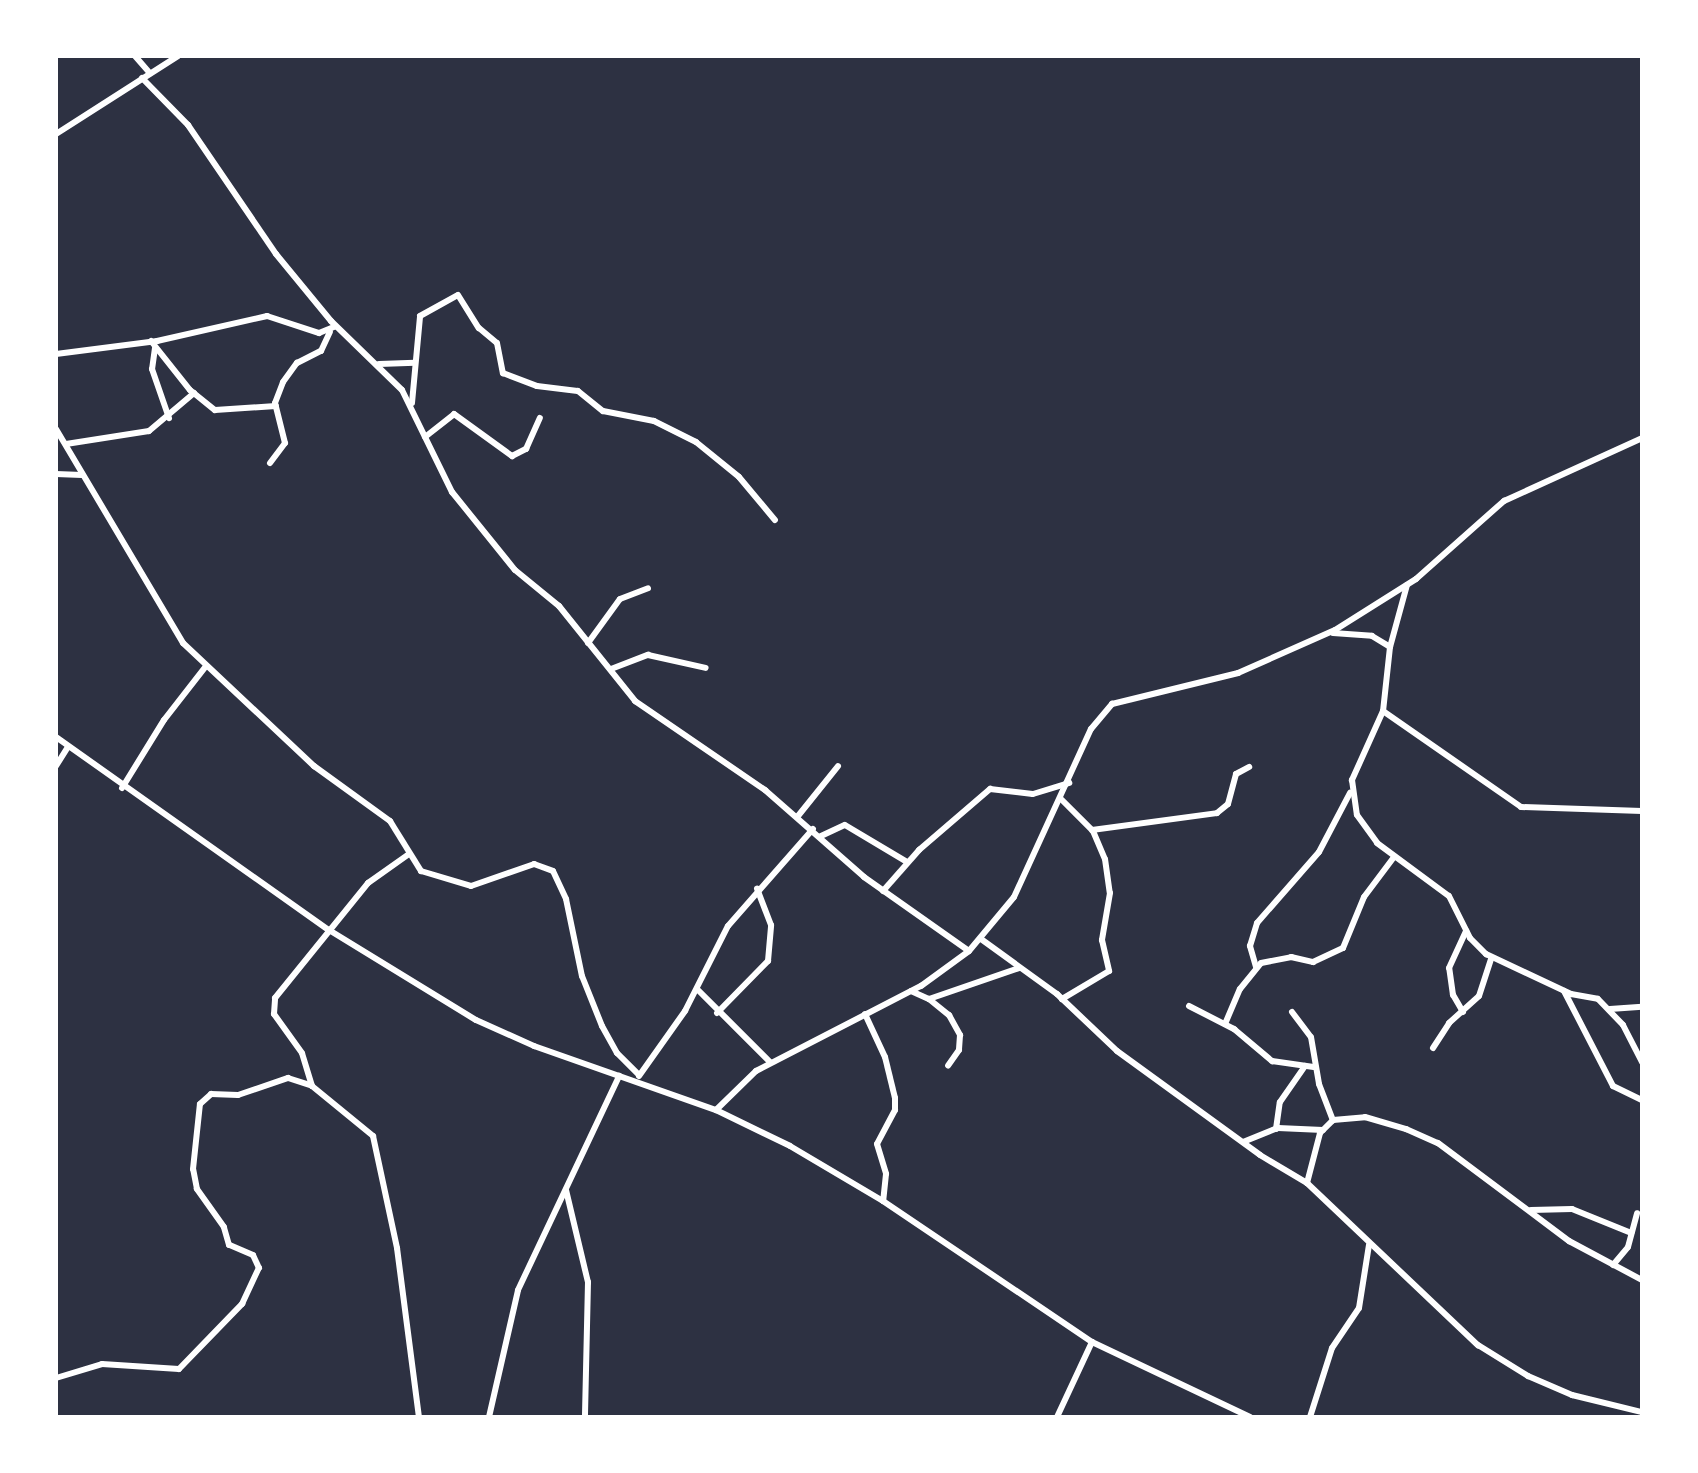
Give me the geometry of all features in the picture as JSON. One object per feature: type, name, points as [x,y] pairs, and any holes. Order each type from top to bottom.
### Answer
[{"type":"street","points":[[135,56],[150,73]]},
{"type":"street","points":[[56,134],[178,56]]},
{"type":"street","points":[[142,78],[188,125],[276,254],[333,329],[379,364],[412,407],[452,492],[515,570],[554,601],[635,701],[798,816],[883,891],[969,951]]},
{"type":"street","points":[[412,407],[422,312],[458,295],[479,328],[497,343],[503,373],[537,386],[578,391],[603,411],[654,421],[696,442],[739,477],[775,520]]},
{"type":"street","points":[[56,354],[153,344],[267,316],[297,329],[333,329]]},
{"type":"street","points":[[270,463],[285,443],[276,406],[287,373],[321,351],[333,329]]},
{"type":"street","points":[[153,344],[194,393],[215,410],[228,412],[276,406]]},
{"type":"street","points":[[153,344],[152,369],[169,418]]},
{"type":"street","points":[[379,364],[415,363]]},
{"type":"street","points":[[66,444],[135,436],[169,418],[194,393]]},
{"type":"street","points":[[425,437],[454,414],[476,427],[493,447],[512,456],[526,449],[540,418]]},
{"type":"street","points":[[56,429],[131,549],[155,603],[206,666],[314,766],[390,821],[421,871],[458,885],[489,883],[534,864],[553,871],[566,899],[579,966],[597,1016],[617,1053],[639,1075]]},
{"type":"street","points":[[716,1110],[742,1081],[770,1062],[911,991],[969,951],[981,939],[1014,897],[1062,800],[1091,729],[1112,704],[1238,673],[1330,632],[1407,585],[1504,501],[1642,438]]},
{"type":"street","points":[[56,474],[82,475]]},
{"type":"street","points":[[1256,967],[1250,946],[1257,923],[1319,852],[1350,792],[1354,770],[1383,711],[1390,647],[1407,585]]},
{"type":"street","points":[[588,643],[620,599],[648,588]]},
{"type":"street","points":[[1330,632],[1372,636],[1390,647]]},
{"type":"street","points":[[611,669],[638,655],[706,668]]},
{"type":"street","points":[[122,788],[164,720],[206,666]]},
{"type":"street","points":[[1383,711],[1521,807],[1642,811]]},
{"type":"street","points":[[56,737],[122,788],[329,930],[476,1020],[636,1083],[716,1110],[883,1201],[1092,1342],[1236,1414],[1250,1417]]},
{"type":"street","points":[[56,766],[68,747]]},
{"type":"street","points":[[798,816],[838,766]]},
{"type":"street","points":[[1092,830],[1217,813],[1228,804],[1236,774],[1249,767]]},
{"type":"street","points":[[883,891],[907,862],[990,789],[1033,794],[1069,783]]},
{"type":"street","points":[[1350,792],[1366,829],[1394,857],[1449,896],[1466,931],[1491,957],[1564,991],[1598,999],[1610,1009],[1642,1062]]},
{"type":"street","points":[[1062,800],[1092,830],[1110,876],[1102,940],[1110,969],[1100,981],[1062,999]]},
{"type":"street","points":[[821,836],[845,825],[907,862]]},
{"type":"street","points":[[636,1083],[697,989],[719,941],[757,889],[813,829]]},
{"type":"street","points":[[312,1086],[307,1069],[272,1007],[291,972],[368,883],[409,854]]},
{"type":"street","points":[[1225,1024],[1256,967],[1278,958],[1313,962],[1343,948],[1364,897],[1394,857]]},
{"type":"street","points":[[717,1013],[768,961],[771,925],[757,889]]},
{"type":"street","points":[[1463,1012],[1453,995],[1449,968],[1466,931]]},
{"type":"street","points":[[981,939],[1062,999],[1096,1035],[1243,1142],[1307,1183],[1448,1320],[1528,1376],[1600,1406],[1642,1412]]},
{"type":"street","points":[[1433,1048],[1485,986],[1491,957]]},
{"type":"street","points":[[929,999],[1019,968]]},
{"type":"street","points":[[697,989],[717,1013],[770,1062]]},
{"type":"street","points":[[911,991],[929,999],[949,1015],[960,1035],[959,1050],[948,1066]]},
{"type":"street","points":[[1564,991],[1613,1086],[1642,1100]]},
{"type":"street","points":[[1189,1006],[1225,1024],[1272,1061],[1314,1067]]},
{"type":"street","points":[[1610,1009],[1642,1007]]},
{"type":"street","points":[[1292,1012],[1311,1037],[1314,1067],[1333,1120]]},
{"type":"street","points":[[865,1014],[885,1057],[895,1098],[895,1110],[877,1144],[886,1168],[883,1201]]},
{"type":"street","points":[[1276,1129],[1280,1102],[1305,1066]]},
{"type":"street","points":[[299,1080],[307,1069]]},
{"type":"street","points":[[489,1417],[518,1290],[619,1076]]},
{"type":"street","points":[[56,1378],[102,1364],[179,1369],[242,1304],[259,1268],[253,1255],[229,1245],[224,1227],[197,1189],[193,1169],[200,1104],[216,1093],[238,1095],[279,1079],[299,1080],[361,1122],[377,1149],[413,1348],[419,1417]]},
{"type":"street","points":[[1307,1183],[1323,1130],[1333,1120],[1365,1117],[1426,1136],[1531,1210],[1569,1241],[1642,1280]]},
{"type":"street","points":[[1243,1142],[1276,1129],[1323,1130]]},
{"type":"street","points":[[566,1190],[588,1282],[585,1417]]},
{"type":"street","points":[[1531,1210],[1562,1206],[1631,1233]]},
{"type":"street","points":[[1613,1265],[1631,1233],[1637,1213]]},
{"type":"street","points":[[1310,1417],[1332,1348],[1359,1308],[1369,1245]]},
{"type":"street","points":[[1057,1417],[1092,1342]]}]
